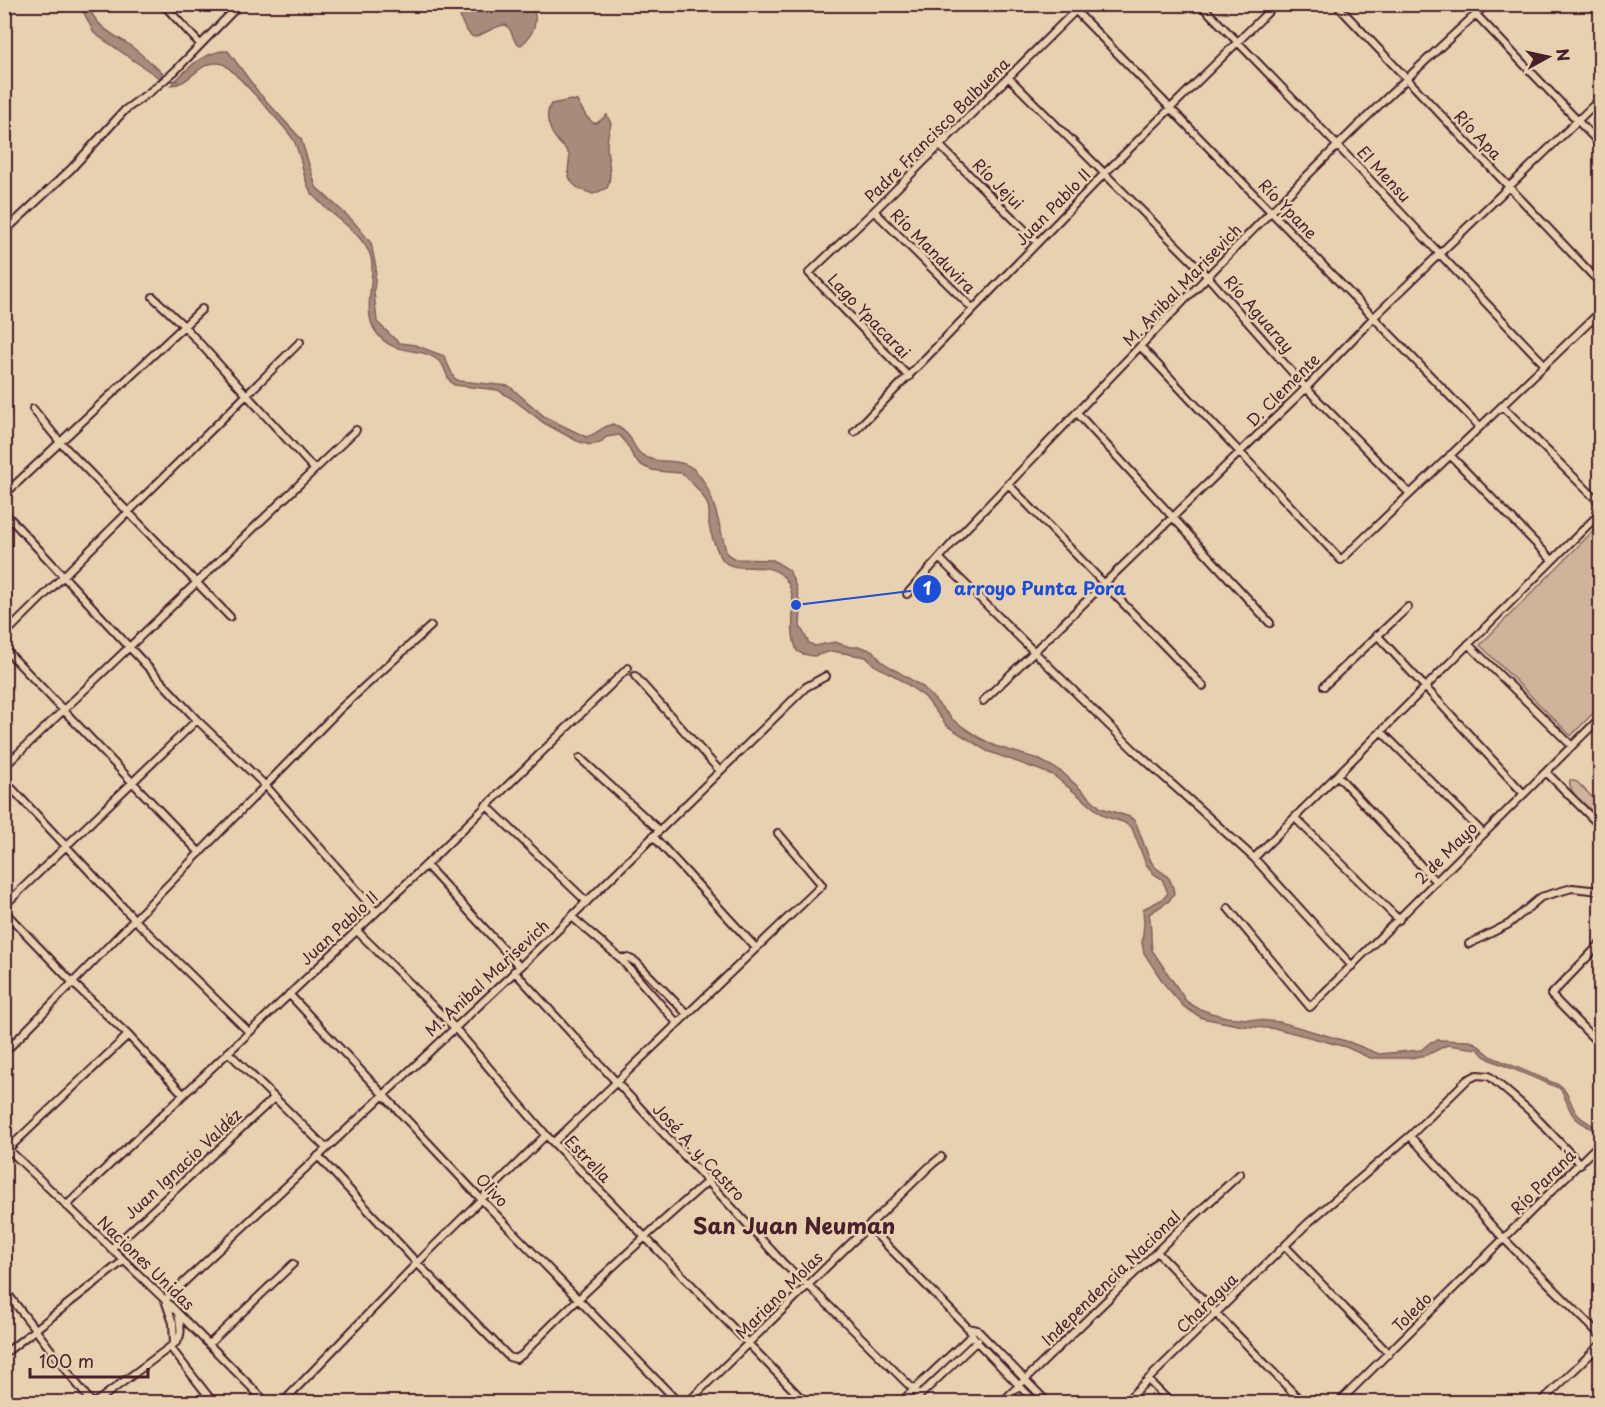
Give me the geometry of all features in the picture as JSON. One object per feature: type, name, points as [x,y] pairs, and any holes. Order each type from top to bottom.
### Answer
[{"type":"street","points":[[163,4],[200,44]]},
{"type":"street","points":[[4,232],[71,169],[125,110],[175,71],[240,4]]},
{"type":"street","name":"Padre Francisco Balbuena","points":[[809,273],[1082,4]]},
{"type":"street","name":"El Mensu","points":[[1200,4],[1338,144],[1545,365]]},
{"type":"street","name":"Juan Pablo II","points":[[854,432],[1105,173],[1276,4]]},
{"type":"street","name":"Río Apa","points":[[1336,4],[1600,283]]},
{"type":"street","points":[[1466,4],[1600,144]]},
{"type":"street","name":"M. Anibal Marisevich","points":[[907,594],[1008,484],[1271,212],[1338,144],[1487,4]]},
{"type":"street","name":"Río Ypane","points":[[1076,11],[1480,427]]},
{"type":"street","name":"Río Aguaray","points":[[1009,78],[1208,277],[1306,388],[1410,494]]},
{"type":"street","name":"D. Clemente","points":[[983,701],[1600,99]]},
{"type":"street","name":"Río Jejui","points":[[940,146],[1037,242]]},
{"type":"street","name":"Río Manduvira","points":[[874,211],[973,309]]},
{"type":"street","name":"Lago Ypacarai","points":[[809,273],[909,377]]},
{"type":"street","points":[[153,297],[184,326],[315,468]]},
{"type":"street","points":[[4,495],[202,309]]},
{"type":"street","points":[[1141,346],[1341,560],[1600,312]]},
{"type":"street","points":[[4,635],[300,342]]},
{"type":"street","points":[[1502,406],[1600,503]]},
{"type":"street","points":[[33,409],[60,442],[230,617]]},
{"type":"street","points":[[1077,413],[1270,623]]},
{"type":"street","points":[[4,767],[356,429]]},
{"type":"street","points":[[1450,455],[1552,560]]},
{"type":"street","points":[[1008,484],[1203,686]]},
{"type":"street","points":[[4,512],[197,720],[266,786],[375,912]]},
{"type":"street","points":[[1254,858],[1600,513]]},
{"type":"street","points":[[939,558],[1134,750],[1254,858],[1352,966]]},
{"type":"street","points":[[1324,686],[1408,607]]},
{"type":"street","points":[[4,1053],[341,708],[431,626]]},
{"type":"street","points":[[1377,635],[1524,794]]},
{"type":"street","points":[[1468,644],[1572,746]]},
{"type":"street","points":[[4,648],[200,853]]},
{"type":"street","name":"Juan Pablo II","points":[[66,1206],[426,865],[628,668]]},
{"type":"street","points":[[635,676],[719,770]]},
{"type":"street","name":"M. Anibal Marisevich","points":[[165,1299],[572,917],[806,687],[826,676]]},
{"type":"street","name":"2 de Mayo","points":[[1228,908],[1310,1007],[1600,718]]},
{"type":"street","points":[[4,906],[197,720]]},
{"type":"street","points":[[1381,731],[1484,834]]},
{"type":"street","points":[[580,758],[659,830]]},
{"type":"street","points":[[1546,772],[1600,826]]},
{"type":"street","points":[[1338,776],[1436,882]]},
{"type":"street","points":[[4,780],[135,920],[249,1032]]},
{"type":"street","points":[[486,805],[587,902]]},
{"type":"street","points":[[1295,818],[1399,920]]},
{"type":"street","points":[[554,1142],[822,885],[778,833]]},
{"type":"street","points":[[653,836],[756,948]]},
{"type":"street","name":"José A. y Castro","points":[[426,865],[616,1083],[784,1264],[920,1396]]},
{"type":"street","points":[[1470,944],[1509,924],[1541,897],[1572,888],[1600,891]]},
{"type":"street","points":[[4,912],[73,983],[128,1035],[183,1094]]},
{"type":"street","points":[[572,917],[620,958],[677,1023]]},
{"type":"street","name":"Estrella","points":[[356,930],[454,1027],[546,1135],[805,1402]]},
{"type":"street","points":[[1600,944],[1551,995],[1600,1045]]},
{"type":"street","points":[[620,958],[628,958],[636,962],[687,1014]]},
{"type":"street","name":"Olivo","points":[[289,994],[678,1402]]},
{"type":"street","points":[[6,1147],[128,1035]]},
{"type":"street","points":[[228,1052],[326,1148]]},
{"type":"street","name":"Charagua","points":[[1125,1402],[1308,1223],[1412,1134],[1467,1080],[1477,1075],[1489,1076],[1530,1111],[1580,1164]]},
{"type":"street","name":"Juan Ignacio Valdéz","points":[[111,1249],[274,1098]]},
{"type":"street","points":[[1412,1134],[1410,1136],[1504,1239],[1600,1335]]},
{"type":"street","points":[[286,1402],[286,1399],[417,1263],[546,1135]]},
{"type":"street","name":"Río Paraná","points":[[1504,1239],[1600,1143]]},
{"type":"street","name":"Naciones Unidas","points":[[6,1147],[165,1299],[266,1402]]},
{"type":"street","points":[[318,1156],[417,1263],[509,1357],[516,1359],[644,1236],[708,1181]]},
{"type":"street","name":"Mariano Molas","points":[[688,1402],[941,1157]]},
{"type":"street","name":"Independencia Nacional","points":[[1002,1402],[1240,1174]]},
{"type":"street","points":[[868,1226],[968,1328],[977,1342],[1035,1402]]},
{"type":"street","name":"Toledo","points":[[1339,1402],[1504,1239]]},
{"type":"street","points":[[1285,1246],[1389,1354]]},
{"type":"street","points":[[1157,1252],[1302,1402]]},
{"type":"street","points":[[4,1354],[123,1261]]},
{"type":"street","points":[[209,1344],[293,1264]]},
{"type":"street","points":[[4,1289],[92,1402]]},
{"type":"street","points":[[165,1299],[173,1323],[172,1346],[213,1402]]},
{"type":"street","points":[[96,1402],[179,1341],[178,1312]]},
{"type":"street","points":[[968,1328],[977,1330],[1047,1402]]},
{"type":"street","points":[[901,1402],[977,1330]]},
{"type":"street","points":[[913,1402],[983,1336]]},
{"type":"street","points":[[1541,1402],[1600,1345]]},
{"type":"street","points":[[1148,1380],[1170,1402]]},
{"type":"shaded area","points":[[80,5],[88,5],[101,25],[136,50],[165,75],[161,79],[94,33]]},
{"type":"shaded area","points":[[462,5],[532,5],[535,16],[534,27],[529,37],[521,45],[506,25],[473,37],[462,22],[460,9]]},
{"type":"shaded area","points":[[221,51],[228,51],[259,93],[301,139],[316,187],[353,221],[371,243],[376,268],[374,292],[377,322],[399,343],[415,345],[444,356],[454,378],[459,381],[509,386],[545,417],[586,437],[613,424],[627,434],[638,451],[646,457],[681,463],[692,468],[700,476],[713,501],[727,554],[735,559],[773,560],[789,570],[801,608],[800,626],[809,643],[815,646],[835,642],[873,651],[882,662],[923,687],[953,720],[978,737],[995,746],[1038,759],[1062,772],[1101,808],[1130,817],[1135,821],[1151,861],[1169,879],[1174,893],[1169,901],[1149,914],[1152,950],[1186,1001],[1211,1013],[1226,1017],[1280,1022],[1349,1042],[1379,1054],[1421,1050],[1431,1042],[1438,1040],[1470,1041],[1492,1057],[1561,1086],[1578,1115],[1599,1133],[1599,1140],[1591,1128],[1573,1115],[1559,1088],[1491,1060],[1478,1049],[1447,1045],[1427,1055],[1410,1058],[1370,1058],[1346,1047],[1278,1029],[1243,1026],[1202,1018],[1184,1007],[1165,985],[1144,953],[1143,909],[1163,899],[1168,893],[1162,879],[1154,874],[1146,864],[1132,828],[1123,822],[1104,816],[1053,775],[987,751],[947,726],[925,697],[895,676],[874,665],[866,657],[832,651],[814,656],[797,651],[793,634],[793,600],[788,583],[774,570],[731,566],[722,559],[711,533],[706,502],[697,488],[682,473],[649,469],[643,466],[619,435],[606,437],[600,443],[590,445],[577,441],[544,423],[498,390],[454,385],[449,380],[442,364],[433,357],[391,346],[383,340],[376,332],[370,313],[372,260],[369,252],[358,236],[314,196],[305,177],[294,141],[282,126],[248,87],[223,64],[208,64],[184,81],[171,85],[199,60]]},
{"type":"shaded area","points":[[577,101],[593,123],[597,123],[607,115],[611,124],[607,145],[609,183],[607,188],[593,194],[580,189],[572,182],[568,173],[567,150],[558,142],[548,122],[551,104]]},
{"type":"shaded area","points":[[1600,524],[1600,706],[1571,736],[1480,645]]},
{"type":"shaded area","points":[[1570,780],[1577,782],[1599,804],[1600,819],[1572,791]]},
{"type":"waterway","points":[[161,75],[173,81],[178,80]]},
{"type":"place","name":"arroyo Punta Pora","points":[[796,605]]},
{"type":"district","name":"San Juan Neuman","points":[[794,1226]]}]
